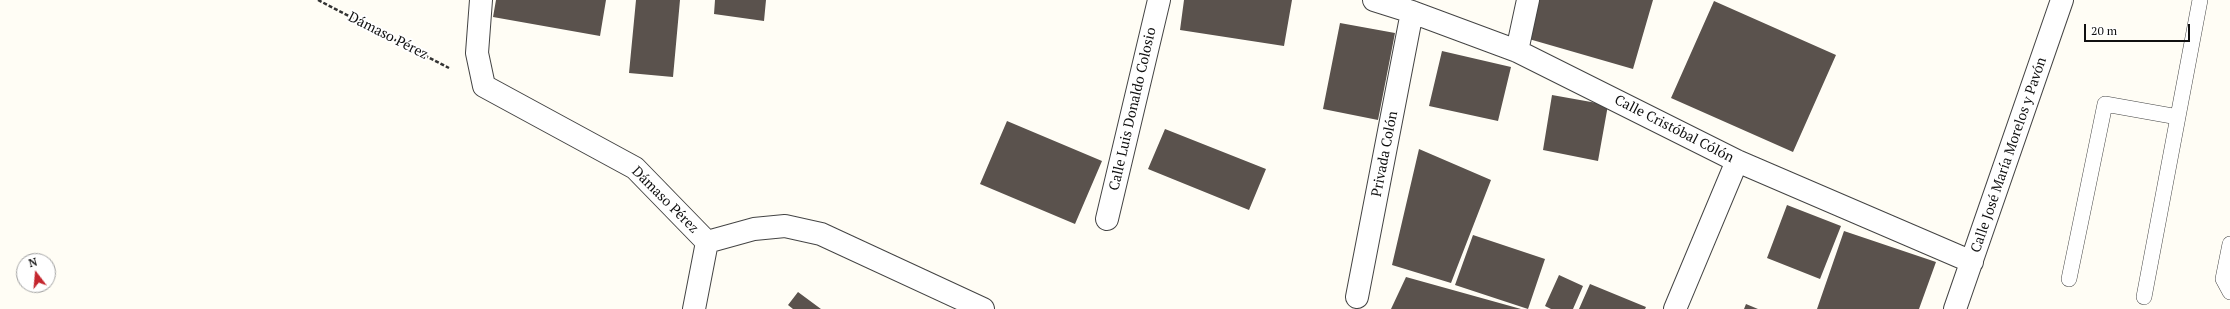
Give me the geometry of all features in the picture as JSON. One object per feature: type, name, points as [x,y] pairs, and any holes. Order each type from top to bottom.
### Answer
[{"type":"street","points":[[481,0],[477,53],[484,86]]},
{"type":"street","name":"Calle Luis Donaldo Colosio","points":[[1107,219],[1159,0]]},
{"type":"street","name":"Calle Cristóbal Cólón","points":[[1374,0],[1412,12],[1517,51],[1737,161],[1972,262]]},
{"type":"street","points":[[1517,51],[1528,0]]},
{"type":"street","name":"Calle José María Morelos y Pavón","points":[[1955,309],[2062,0]]},
{"type":"street","name":"Privada Colón","points":[[1357,297],[1412,12]]},
{"type":"street","name":"Dámaso Pérez","points":[[484,86],[635,168],[707,242],[754,229],[785,226],[821,234],[983,309]]},
{"type":"street","points":[[1674,309],[1737,161]]},
{"type":"street","points":[[694,309],[707,242]]},
{"type":"lane","points":[[2144,297],[2200,0]]},
{"type":"lane","points":[[2069,279],[2105,104],[2178,117]]},
{"type":"lane","points":[[2230,244],[2222,279],[2230,292]]},
{"type":"path","name":"Dámaso Pérez","points":[[318,0],[484,86]]},
{"type":"building","points":[[496,0],[606,0],[600,36],[493,17]]},
{"type":"building","points":[[636,0],[680,0],[673,77],[629,73]]},
{"type":"building","points":[[715,0],[766,0],[764,21],[714,14]]},
{"type":"building","points":[[1184,0],[1292,0],[1284,46],[1180,30]]},
{"type":"building","points":[[1533,0],[1653,0],[1633,69],[1522,37]]},
{"type":"building","points":[[1714,1],[1836,55],[1793,152],[1671,98]]},
{"type":"building","points":[[1340,23],[1395,33],[1378,120],[1323,109]]},
{"type":"building","points":[[1442,51],[1511,67],[1498,121],[1429,106]]},
{"type":"building","points":[[1552,95],[1608,105],[1598,161],[1543,150]]},
{"type":"building","points":[[1007,121],[1102,161],[1075,224],[980,184]]},
{"type":"building","points":[[1165,129],[1266,169],[1249,210],[1148,169]]},
{"type":"building","points":[[1419,149],[1491,180],[1451,283],[1392,265]]},
{"type":"building","points":[[1787,205],[1841,226],[1820,279],[1767,258]]},
{"type":"building","points":[[1844,231],[1936,262],[1919,309],[1817,309]]},
{"type":"building","points":[[1473,235],[1545,259],[1528,309],[1455,285]]},
{"type":"building","points":[[1559,275],[1583,286],[1573,309],[1551,309],[1545,306]]},
{"type":"building","points":[[1406,277],[1521,309],[1391,309]]},
{"type":"building","points":[[1590,284],[1646,307],[1645,309],[1579,309]]},
{"type":"building","points":[[798,292],[821,309],[793,309],[788,305]]},
{"type":"building","points":[[1746,304],[1758,309],[1744,309]]}]
